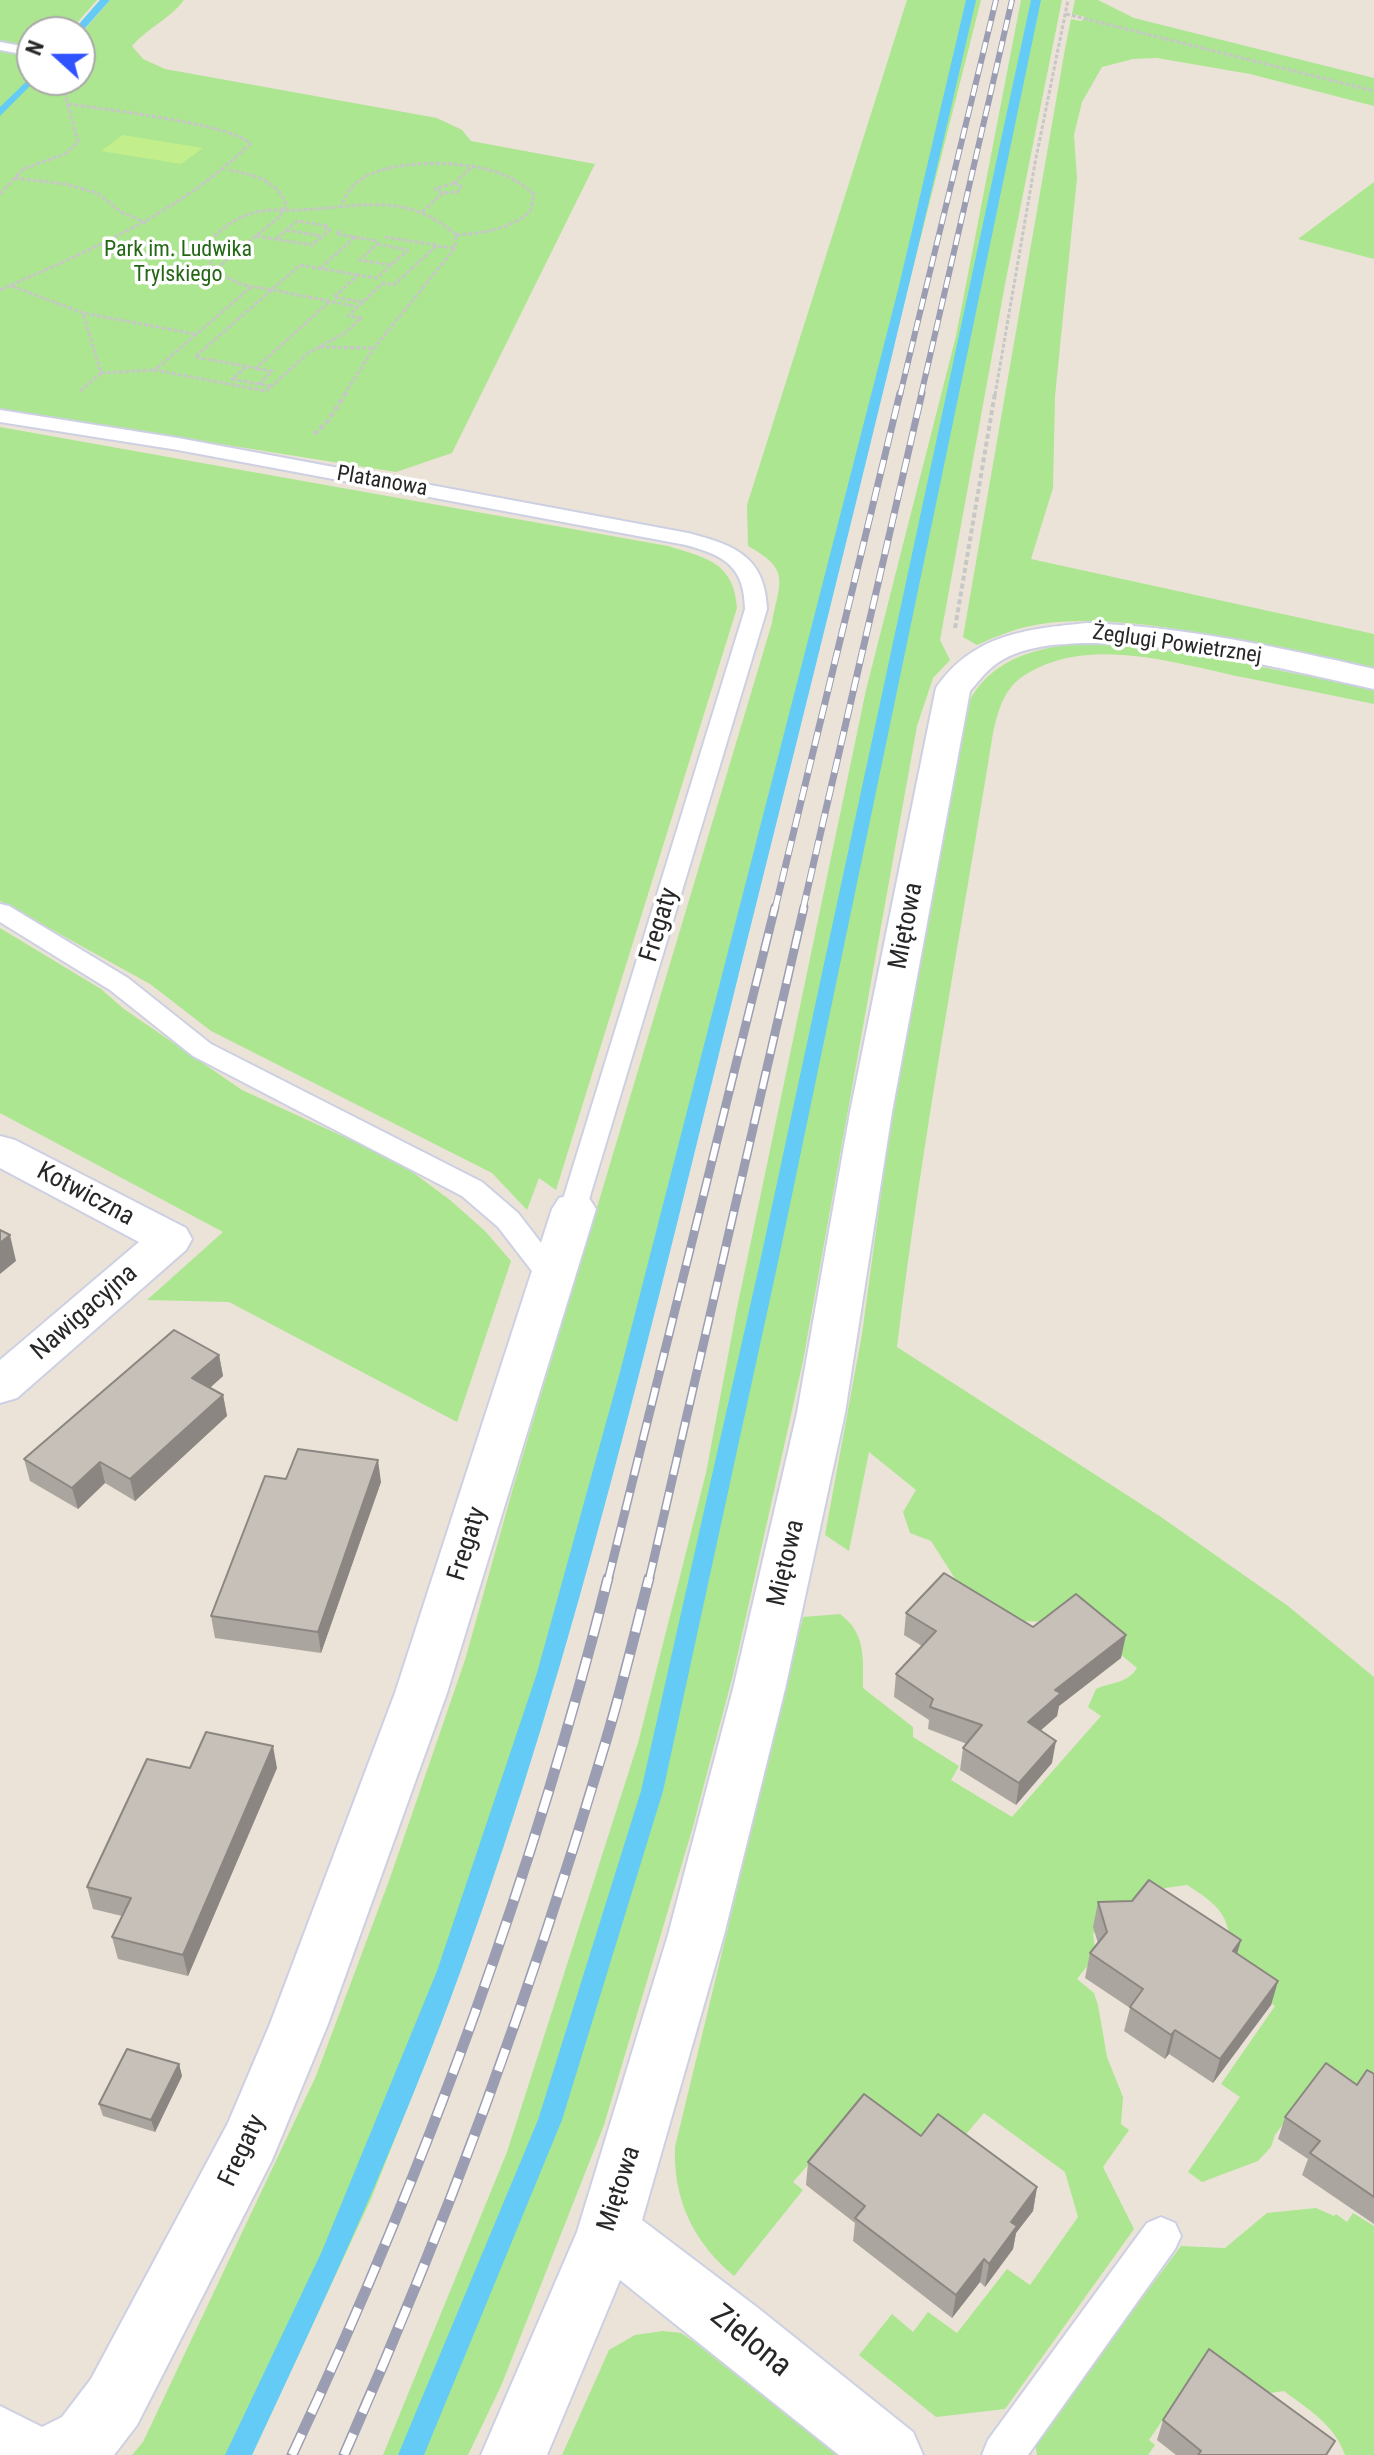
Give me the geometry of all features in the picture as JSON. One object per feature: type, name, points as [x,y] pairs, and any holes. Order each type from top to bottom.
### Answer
[{"type":"street","name":"Żeglugi Powietrznej","points":[[978,660],[1006,645],[1036,637],[1101,632],[1182,641],[1374,679]]},
{"type":"street","name":"Miętowa","points":[[514,2455],[608,2232],[696,1935],[759,1689],[821,1413],[871,1112],[950,699],[959,679],[978,660]]},
{"type":"street","name":"Kotwiczna","points":[[0,1150],[170,1239]]},
{"type":"street","name":"Fregaty","points":[[54,2455],[85,2440],[114,2402],[251,2140],[342,1911],[421,1693],[574,1209]]},
{"type":"street","name":"Nawigacyjna","points":[[0,1386],[170,1239]]},
{"type":"street","name":"Zielona","points":[[608,2232],[890,2455]]},
{"type":"street","points":[[0,2439],[28,2455]]},
{"type":"lane","name":"Platanowa","points":[[0,416],[285,464],[688,540],[734,556],[754,576]]},
{"type":"lane","name":"Fregaty","points":[[574,1209],[756,609],[758,590],[754,576]]},
{"type":"lane","points":[[0,911],[119,984],[202,1050],[472,1189],[508,1220],[552,1277]]},
{"type":"lane","points":[[1003,2455],[1161,2236]]},
{"type":"path","points":[[978,660],[958,645],[954,635],[1035,163],[1068,0]]},
{"type":"path","points":[[1066,14],[1374,91]]},
{"type":"path","points":[[0,194],[26,168],[74,149],[78,139],[66,96]]},
{"type":"path","points":[[0,290],[147,223],[226,170],[250,144],[245,138],[160,118],[69,104]]},
{"type":"path","points":[[342,203],[352,186],[391,170],[439,163],[474,165],[506,173],[524,183],[534,194],[533,207],[514,224],[488,232],[456,235],[440,221],[422,212],[391,205],[342,203],[257,211],[220,229],[207,243],[205,251],[208,262],[251,287],[358,307]]},
{"type":"path","points":[[454,183],[461,186],[461,190],[436,191],[436,186],[454,183],[474,165]]},
{"type":"path","points":[[226,170],[271,182],[282,192],[285,209]]},
{"type":"path","points":[[15,178],[65,184],[97,193],[121,212],[147,223]]},
{"type":"path","points":[[422,212],[443,193]]},
{"type":"path","points":[[216,269],[285,209]]},
{"type":"path","points":[[256,236],[312,245],[330,230],[325,229],[328,226],[297,221],[276,239]]},
{"type":"path","points":[[292,242],[313,224]]},
{"type":"path","points":[[342,229],[336,234],[377,241]]},
{"type":"path","points":[[286,230],[322,236]]},
{"type":"path","points":[[285,464],[327,422],[374,348],[455,248],[456,235]]},
{"type":"path","points":[[320,268],[355,237]]},
{"type":"path","points":[[385,237],[455,248]]},
{"type":"path","points":[[259,384],[272,371],[195,357],[300,265],[377,278],[391,266],[408,250],[377,244],[360,260],[391,266]]},
{"type":"path","points":[[43,423],[101,373],[155,370],[266,391],[319,347],[345,333],[361,318],[348,316],[383,283],[394,285],[436,246]]},
{"type":"path","points":[[358,275],[334,297],[363,302]]},
{"type":"path","points":[[11,285],[83,313],[196,334]]},
{"type":"path","points":[[155,370],[251,287]]},
{"type":"path","points":[[256,368],[329,302]]},
{"type":"path","points":[[83,313],[101,373]]},
{"type":"path","points":[[319,347],[374,348]]},
{"type":"path","points":[[246,367],[232,379],[271,386]]},
{"type":"green space","points":[[0,0],[97,0],[83,16],[16,16],[16,45],[0,42]]},
{"type":"green space","name":"Park im. Ludwika Trylskiego","points":[[110,0],[184,0],[132,46],[143,59],[165,69],[437,118],[462,130],[471,141],[595,164],[452,453],[396,472],[0,409],[0,51],[16,54],[16,96],[96,96],[96,16]]},
{"type":"green space","points":[[907,0],[981,0],[717,1040],[630,1407],[538,1737],[443,2018],[371,2199],[252,2455],[132,2455],[143,2442],[316,2076],[390,1878],[465,1660],[513,1488],[772,623],[779,577],[771,562],[748,546],[747,505]]},
{"type":"green space","points":[[1021,0],[1062,0],[1006,279],[940,640],[950,660],[933,678],[917,726],[803,1361],[733,1675],[692,1830],[604,2125],[501,2386],[468,2455],[383,2455],[507,2152],[638,1743],[706,1473],[736,1313],[866,690],[956,336]]},
{"type":"green space","points":[[1075,0],[1098,0],[1134,18],[1374,78],[1374,106],[1250,74],[1157,58],[1133,59],[1102,67],[1082,102],[1074,135],[1077,178],[1055,396],[1053,488],[1031,559],[1374,634],[1374,670],[1207,634],[1120,622],[1041,624],[977,645],[963,637],[1065,49],[1071,19],[1081,21],[1085,17],[1072,14]]},
{"type":"green space","points":[[123,135],[203,148],[181,164],[101,151]]},
{"type":"green space","points":[[1374,182],[1374,259],[1298,239]]},
{"type":"green space","points":[[0,427],[668,546],[706,559],[724,571],[735,593],[737,608],[556,1190],[539,1178],[527,1210],[492,1173],[211,1031],[150,984],[0,901]]},
{"type":"green space","points":[[1102,643],[1195,654],[1374,689],[1374,704],[1166,661],[1109,654],[1055,661],[1021,677],[1009,690],[993,733],[930,1116],[897,1347],[1161,1517],[1288,1606],[1374,1677],[1374,2099],[1317,2078],[1275,2135],[1271,2147],[1258,2161],[1202,2182],[1188,2172],[1240,2097],[1221,2084],[1275,2006],[1233,1976],[1226,1922],[1213,1904],[1187,1885],[1165,1888],[1148,1901],[1101,1926],[1093,1934],[1096,1955],[1077,1979],[1094,1993],[1107,2057],[1123,2097],[1121,2124],[1129,2130],[1103,2167],[1134,2229],[1005,2409],[936,2417],[859,2355],[892,2314],[913,2332],[928,2312],[957,2333],[1007,2269],[1030,2285],[1078,2217],[1065,2172],[984,2113],[956,2146],[916,2149],[859,2107],[793,2182],[803,2190],[734,2276],[707,2249],[688,2218],[678,2184],[675,2147],[803,1617],[840,1614],[848,1621],[859,1638],[863,1688],[913,1727],[913,1737],[959,1766],[951,1780],[1012,1817],[1101,1716],[1088,1707],[1096,1689],[1124,1680],[1137,1668],[1068,1611],[1048,1622],[1020,1621],[961,1588],[931,1541],[910,1533],[903,1512],[916,1490],[869,1452],[849,1551],[825,1535],[862,1334],[892,1113],[970,700],[981,684],[1010,661],[1045,649]]},
{"type":"green space","points":[[0,928],[101,989],[124,1009],[242,1090],[399,1162],[485,1231],[511,1261],[457,1422],[229,1302],[147,1300],[223,1232],[0,1113]]},
{"type":"green space","points":[[1316,2208],[1334,2216],[1336,2214],[1347,2222],[1353,2213],[1374,2226],[1374,2455],[1345,2455],[1327,2426],[1284,2391],[1270,2393],[1260,2408],[1201,2364],[1149,2440],[1155,2445],[1148,2455],[1037,2455],[1035,2442],[1181,2246],[1225,2248],[1267,2213]]},
{"type":"green space","points":[[663,2331],[681,2333],[693,2341],[837,2455],[562,2455],[609,2350],[635,2335]]},
{"type":"building","points":[[0,1230],[10,1235],[0,1243]]},
{"type":"building","points":[[174,1330],[219,1355],[192,1378],[223,1395],[130,1479],[100,1462],[72,1488],[24,1459]]},
{"type":"building","points":[[298,1449],[378,1460],[318,1632],[211,1616],[265,1476],[286,1479]]},
{"type":"building","points":[[944,1573],[1033,1627],[1076,1594],[1126,1635],[1055,1690],[1061,1693],[1028,1722],[1056,1741],[1019,1783],[963,1748],[982,1725],[930,1707],[933,1699],[896,1674],[936,1631],[906,1613]]},
{"type":"building","points":[[206,1732],[273,1746],[183,1955],[112,1937],[131,1898],[87,1887],[147,1759],[190,1768]]},
{"type":"building","points":[[1149,1880],[1241,1940],[1233,1951],[1278,1981],[1220,2059],[1175,2030],[1171,2035],[1130,2007],[1143,1989],[1090,1953],[1107,1932],[1098,1902],[1132,1901]]},
{"type":"building","points":[[127,2049],[179,2064],[151,2120],[99,2104]]},
{"type":"building","points":[[1326,2063],[1357,2085],[1367,2070],[1374,2074],[1374,2197],[1310,2153],[1320,2141],[1285,2117]]},
{"type":"building","points":[[864,2094],[921,2136],[938,2114],[1037,2187],[1011,2222],[1017,2226],[989,2264],[984,2259],[956,2295],[855,2218],[865,2206],[808,2162]]},
{"type":"building","points":[[1209,2349],[1335,2441],[1326,2455],[1198,2455],[1201,2451],[1163,2420]]},
{"type":"waterway","points":[[91,16],[105,0]]},
{"type":"waterway","points":[[238,2455],[332,2258],[449,1971],[548,1673],[630,1372],[904,290],[971,0]]},
{"type":"waterway","points":[[411,2455],[550,2120],[652,1791],[769,1262],[1036,0]]},
{"type":"waterway","points":[[0,113],[16,96]]},
{"type":"railway","points":[[900,395],[996,0]]},
{"type":"railway","points":[[921,395],[1012,0]]},
{"type":"railway","points":[[775,909],[900,393]]},
{"type":"railway","points":[[803,909],[922,393]]},
{"type":"railway","points":[[608,1580],[775,907]]},
{"type":"railway","points":[[649,1580],[804,907]]},
{"type":"railway","points":[[292,2455],[386,2241],[471,2024],[545,1803],[608,1578]]},
{"type":"railway","points":[[344,2455],[417,2283],[516,2021],[609,1732],[649,1578]]}]
